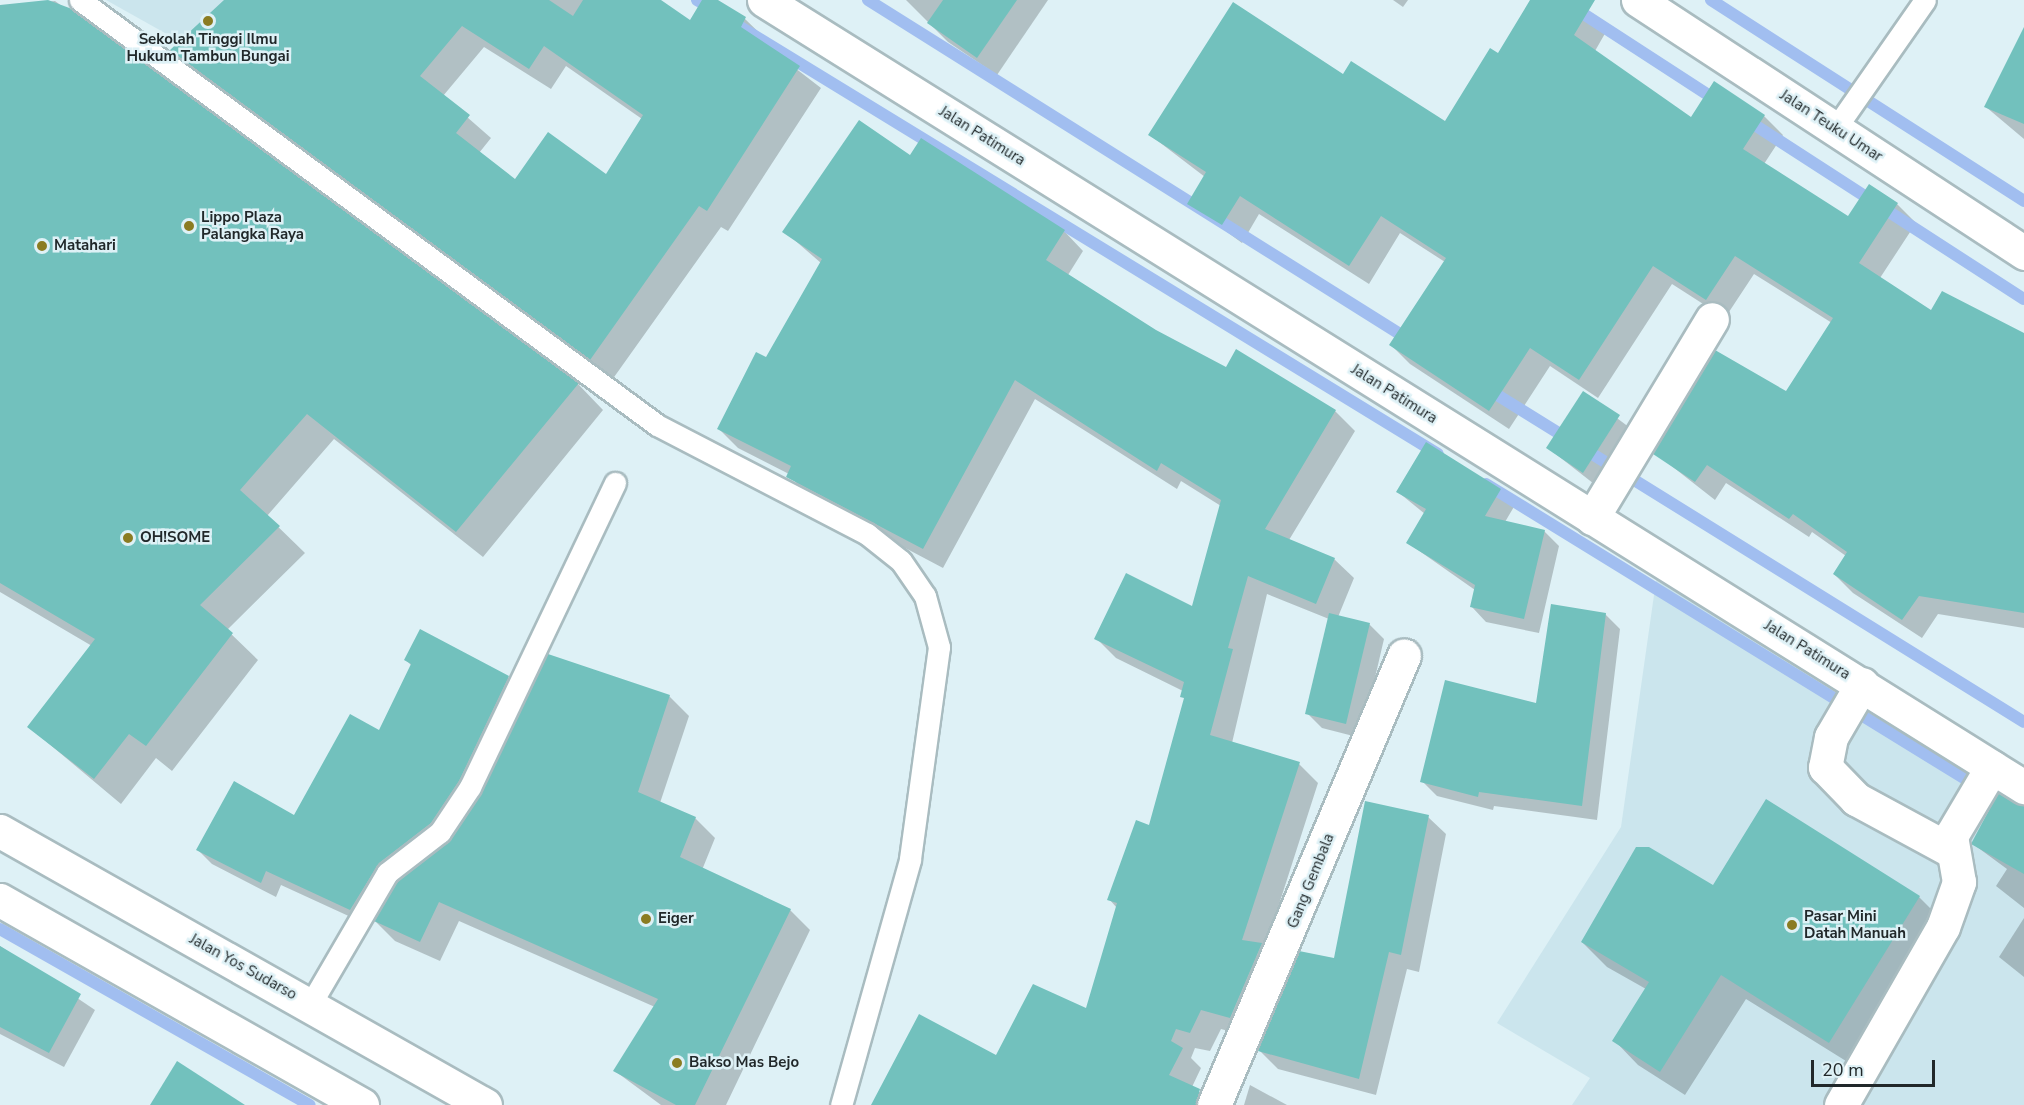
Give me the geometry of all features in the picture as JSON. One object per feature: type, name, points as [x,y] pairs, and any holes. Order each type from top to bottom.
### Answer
[{"type":"street","name":"Jalan Patimura","points":[[764,0],[2024,787]]},
{"type":"street","name":"Jalan Teuku Umar","points":[[1638,0],[2024,253]]},
{"type":"street","points":[[1592,518],[1712,319]]},
{"type":"street","name":"Gang Gembala","points":[[1214,1105],[1404,655]]},
{"type":"street","points":[[1862,684],[1832,737],[1825,767],[1856,799],[1950,850]]},
{"type":"street","points":[[1841,1105],[1951,909],[1959,882],[1950,850],[1951,836],[1992,767]]},
{"type":"street","name":"Jalan Yos Sudarso","points":[[0,831],[485,1105]]},
{"type":"street","points":[[0,900],[348,1102]]},
{"type":"lane","points":[[80,0],[657,425],[867,534],[913,579],[925,596],[939,647],[923,780],[910,860],[841,1105]]},
{"type":"lane","points":[[1835,129],[1925,0]]},
{"type":"lane","points":[[310,1005],[387,873],[440,832],[470,787],[615,483]]},
{"type":"shaded area","points":[[106,0],[286,0],[181,42]]},
{"type":"shaded area","name":"Pasar Mini Datah Manuah","points":[[1657,574],[2024,804],[2024,1105],[1572,1105],[1590,1078],[1497,1023],[1621,827]]},
{"type":"building","name":"Lippo Plaza Palangka Raya","points":[[48,0],[72,9],[579,383],[456,532],[307,414],[240,490],[280,526],[200,605],[233,633],[146,746],[129,734],[94,779],[27,727],[95,639],[0,583],[0,5]]},
{"type":"building","points":[[224,0],[549,0],[573,16],[583,0],[661,0],[690,20],[702,0],[718,0],[746,17],[741,27],[800,66],[707,211],[699,206],[590,360],[170,50]],"holes":[[[462,26],[529,69],[544,46],[643,115],[606,174],[548,132],[515,179],[456,133],[470,115],[420,76]]]},
{"type":"building","points":[[943,0],[1017,0],[977,58],[927,23]]},
{"type":"building","points":[[1530,0],[1595,0],[1574,35],[1691,117],[1714,81],[1765,115],[1743,149],[1848,216],[1869,184],[1898,203],[1859,263],[1931,310],[1942,291],[2024,333],[2024,613],[1919,596],[1902,620],[1833,574],[1847,552],[1793,514],[1789,519],[1707,465],[1695,482],[1653,454],[1715,350],[1786,391],[1833,318],[1735,256],[1706,300],[1653,266],[1579,380],[1530,348],[1489,411],[1389,345],[1446,258],[1381,216],[1349,266],[1240,196],[1222,225],[1187,204],[1206,172],[1148,135],[1233,2],[1343,74],[1351,61],[1445,121],[1490,48],[1498,53]]},
{"type":"building","points":[[2024,27],[2024,124],[1984,107]]},
{"type":"building","points":[[859,120],[910,155],[921,138],[1065,230],[1046,260],[1156,330],[1226,367],[1236,349],[1336,410],[1265,529],[1335,558],[1316,604],[1248,576],[1228,648],[1233,649],[1210,735],[1300,762],[1242,940],[1262,943],[1230,1018],[1201,1010],[1190,1033],[1176,1029],[1171,1041],[1183,1048],[1169,1075],[1200,1089],[1196,1105],[871,1105],[919,1014],[996,1055],[1033,984],[1086,1008],[1117,903],[1107,900],[1136,820],[1149,825],[1184,698],[1180,697],[1184,682],[1094,639],[1126,573],[1192,606],[1221,500],[1161,463],[1157,471],[1015,380],[923,549],[786,477],[791,466],[717,429],[756,352],[766,357],[822,259],[782,232]]},
{"type":"building","points":[[1583,391],[1620,415],[1583,473],[1546,448]]},
{"type":"building","points":[[1426,442],[1501,489],[1485,516],[1545,530],[1524,619],[1470,607],[1475,585],[1406,543],[1426,509],[1396,492]]},
{"type":"building","points":[[1551,604],[1606,613],[1582,806],[1479,792],[1478,797],[1420,782],[1445,680],[1536,703]]},
{"type":"building","points":[[1329,613],[1370,623],[1346,724],[1305,714]]},
{"type":"building","points":[[420,629],[509,676],[459,781],[431,823],[379,863],[350,910],[266,871],[261,883],[196,850],[234,781],[294,815],[350,714],[379,730],[411,664],[404,660]]},
{"type":"building","points":[[548,654],[670,695],[638,792],[696,817],[680,857],[791,909],[695,1105],[676,1105],[613,1071],[658,999],[439,902],[420,942],[374,921],[397,882],[448,842],[481,794]]},
{"type":"building","points":[[1998,793],[2024,806],[2024,874],[1971,844]]},
{"type":"building","points":[[1766,799],[1920,896],[1829,1043],[1721,975],[1660,1072],[1612,1041],[1649,982],[1581,942],[1636,847],[1649,847],[1713,885]]},
{"type":"building","points":[[1365,801],[1429,815],[1401,955],[1389,952],[1359,1079],[1258,1051],[1299,951],[1334,958]]},
{"type":"building","points":[[0,946],[81,994],[49,1053],[0,1027]]},
{"type":"building","points":[[177,1061],[245,1105],[150,1105]]},
{"type":"waterway","points":[[697,0],[714,10]]},
{"type":"waterway","points":[[868,0],[1411,341]]},
{"type":"waterway","points":[[1562,0],[1719,102]]},
{"type":"waterway","points":[[1711,0],[2024,201]]},
{"type":"waterway","points":[[729,20],[1438,454]]},
{"type":"waterway","points":[[1744,118],[2024,299]]},
{"type":"waterway","points":[[1486,388],[2024,722]]},
{"type":"waterway","points":[[1486,484],[1980,788]]},
{"type":"waterway","points":[[0,929],[310,1105]]},
{"type":"place","name":"Sekolah Tinggi Ilmu Hukum Tambun Bungai","points":[[208,21]]},
{"type":"place","name":"Lippo Plaza Palangka Raya","points":[[189,226]]},
{"type":"place","name":"Matahari","points":[[42,246]]},
{"type":"place","name":"OH!SOME","points":[[128,538]]},
{"type":"place","name":"Eiger","points":[[646,919]]},
{"type":"place","name":"Pasar Mini Datah Manuah","points":[[1792,925]]},
{"type":"place","name":"Bakso Mas Bejo","points":[[677,1063]]}]
